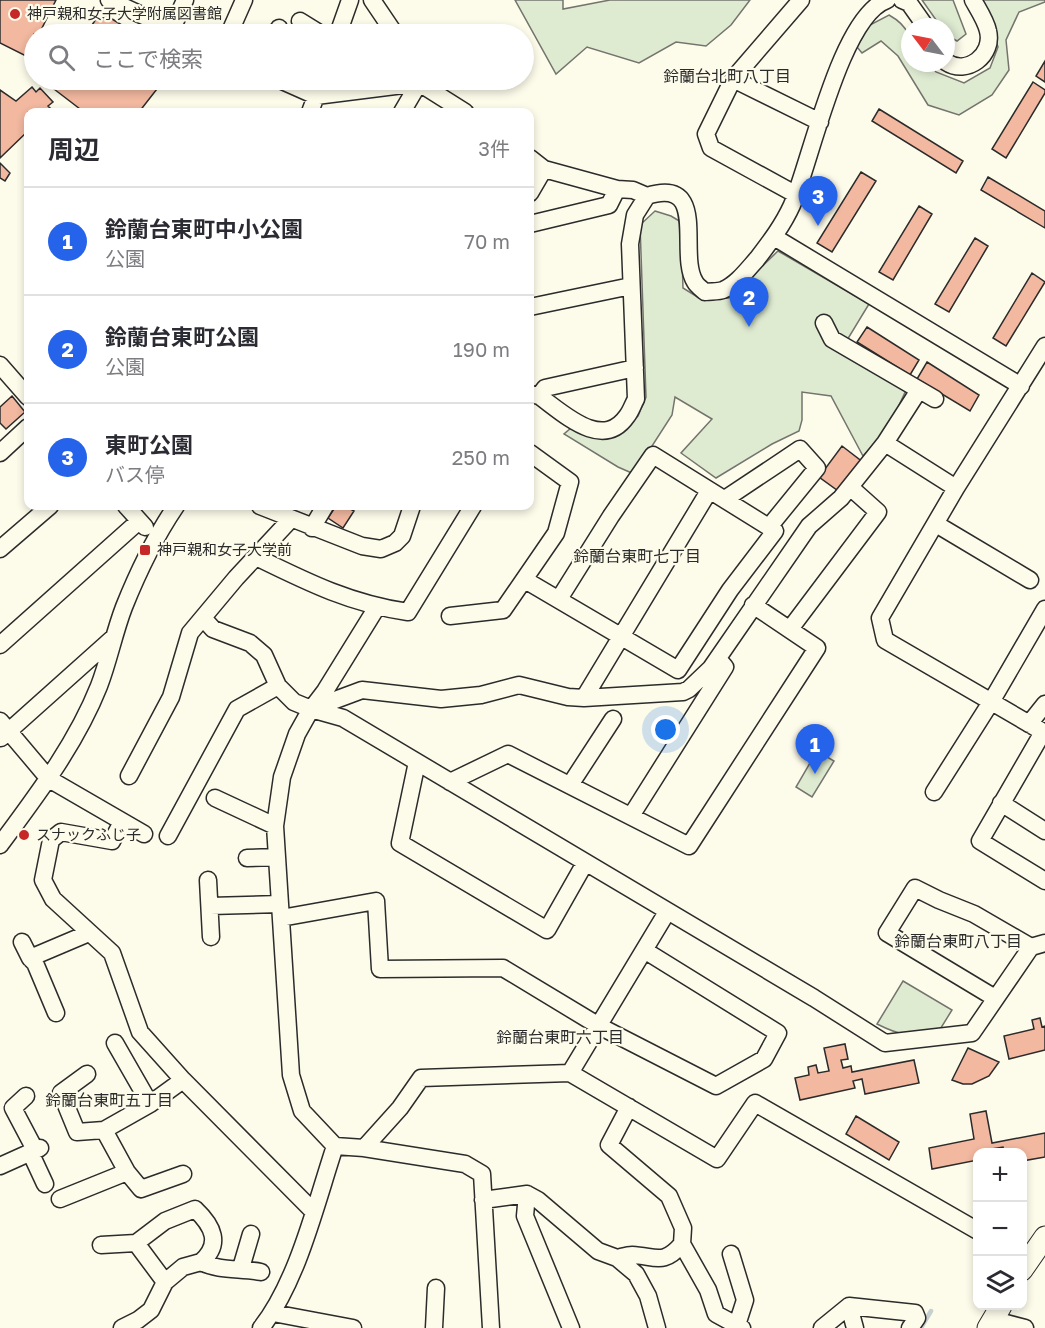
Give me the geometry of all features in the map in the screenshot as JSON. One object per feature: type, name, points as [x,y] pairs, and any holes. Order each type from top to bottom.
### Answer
[{"type":"main road","points":[[1027,1258],[1045,1237]]},
{"type":"main road","points":[[988,1328],[998,1310]]},
{"type":"street","points":[[108,0],[160,24]]},
{"type":"street","points":[[179,24],[184,0]]},
{"type":"street","points":[[233,24],[244,0]]},
{"type":"street","points":[[342,24],[350,0]]},
{"type":"street","points":[[372,0],[388,24]]},
{"type":"street","points":[[795,194],[711,148],[706,134],[733,79],[801,0]]},
{"type":"street","points":[[635,368],[545,388],[534,395],[583,428],[602,431],[612,428],[627,417],[636,399],[635,368],[631,286],[630,244],[635,215],[647,196],[663,191],[679,197],[688,214],[689,266],[695,283],[705,292],[723,291],[742,276],[774,237],[795,194],[836,76],[856,30],[872,8],[887,0]]},
{"type":"street","points":[[902,0],[909,3],[920,18]]},
{"type":"street","points":[[955,67],[972,65],[985,52],[988,30],[973,0]]},
{"type":"street","points":[[300,21],[305,24]]},
{"type":"street","points":[[733,79],[820,122]]},
{"type":"street","points":[[302,90],[316,96],[364,90]]},
{"type":"street","points":[[312,108],[318,90]]},
{"type":"street","points":[[404,108],[415,90]]},
{"type":"street","points":[[430,90],[459,108]]},
{"type":"street","points":[[534,161],[544,169],[617,189],[633,190],[647,196]]},
{"type":"street","points":[[534,187],[544,169]]},
{"type":"street","points":[[534,223],[609,206],[617,189]]},
{"type":"street","points":[[774,237],[1021,386]]},
{"type":"street","points":[[534,306],[631,286]]},
{"type":"street","points":[[824,323],[832,339],[935,399]]},
{"type":"street","points":[[1039,730],[885,640],[880,618],[1045,346]]},
{"type":"street","points":[[0,365],[24,392]]},
{"type":"street","points":[[311,709],[362,690],[441,699],[481,695],[519,685],[568,697],[584,698],[682,692],[689,689],[711,668],[809,526],[842,498],[885,443],[920,390]]},
{"type":"street","points":[[0,453],[24,431]]},
{"type":"street","points":[[885,443],[957,488]]},
{"type":"street","points":[[724,499],[800,449],[817,468],[769,527]]},
{"type":"street","points":[[525,580],[678,670],[730,590],[775,531],[652,455],[559,599]]},
{"type":"street","points":[[450,616],[503,610],[556,533],[570,482],[534,456]]},
{"type":"street","points":[[789,629],[878,512],[850,487]]},
{"type":"street","points":[[584,698],[709,491]]},
{"type":"street","points":[[0,549],[45,510]]},
{"type":"street","points":[[129,510],[156,539]]},
{"type":"street","points":[[0,845],[50,779],[98,687],[124,608],[156,539],[174,510]]},
{"type":"street","points":[[274,510],[312,528],[362,546],[381,549],[395,543],[402,536],[411,510]]},
{"type":"street","points":[[312,528],[323,510]]},
{"type":"street","points":[[256,557],[317,587],[377,607],[408,612],[471,510]]},
{"type":"street","points":[[129,776],[171,697],[190,633],[291,519]]},
{"type":"street","points":[[0,645],[139,521]]},
{"type":"street","points":[[936,524],[1030,580]]},
{"type":"street","points":[[450,782],[508,754],[689,846],[817,648],[753,605]]},
{"type":"street","points":[[377,607],[297,734],[282,777],[275,826],[291,1075],[302,1111],[335,1146],[364,1148],[465,1164],[482,1174],[491,1328]]},
{"type":"street","points":[[933,792],[991,702],[1045,609]]},
{"type":"street","points":[[203,618],[213,629],[250,643],[264,655],[278,686],[294,702],[344,718],[814,998],[885,1043],[972,1033],[995,998],[1038,945],[915,888],[887,933],[995,998]]},
{"type":"street","points":[[115,637],[3,730],[50,779],[144,834]]},
{"type":"street","points":[[631,816],[725,667],[718,658]]},
{"type":"street","points":[[168,836],[237,709],[278,686]]},
{"type":"street","points":[[1045,704],[1039,730],[980,840],[1045,881]]},
{"type":"street","points":[[570,785],[613,719]]},
{"type":"street","points":[[417,762],[400,843],[547,930],[585,862]]},
{"type":"street","points":[[215,798],[275,826]]},
{"type":"street","points":[[1001,803],[1045,831]]},
{"type":"street","points":[[122,822],[112,841],[61,832],[51,840],[43,880],[53,899],[112,953],[140,1032],[183,1080],[313,1211]]},
{"type":"street","points":[[247,858],[277,857]]},
{"type":"street","points":[[208,880],[211,937]]},
{"type":"street","points":[[210,906],[280,911],[376,901],[380,969],[503,968],[599,1026],[716,1086],[764,1059],[778,1033],[644,950]]},
{"type":"street","points":[[570,1073],[667,912]]},
{"type":"street","points":[[30,958],[89,933]]},
{"type":"street","points":[[22,942],[35,963],[56,1013]]},
{"type":"street","points":[[115,1043],[150,1104]]},
{"type":"street","points":[[364,1148],[400,1108],[421,1078],[570,1073],[717,1159],[755,1103],[973,1228]]},
{"type":"street","points":[[87,1074],[61,1093],[77,1132],[104,1130],[150,1104],[183,1080]]},
{"type":"street","points":[[26,1096],[13,1108],[37,1149]]},
{"type":"street","points":[[628,1107],[609,1145],[669,1196],[682,1228],[682,1244],[708,1290],[716,1314],[739,1327],[745,1300],[731,1254]]},
{"type":"street","points":[[104,1130],[127,1172],[141,1189],[183,1174]]},
{"type":"street","points":[[261,1328],[273,1313],[296,1262],[335,1146]]},
{"type":"street","points":[[0,1166],[37,1149]]},
{"type":"street","points":[[37,1149],[32,1156],[45,1185]]},
{"type":"street","points":[[60,1199],[127,1172]]},
{"type":"street","points":[[483,1200],[527,1194],[538,1200],[598,1251],[617,1258],[636,1274],[648,1296],[657,1328]]},
{"type":"street","points":[[527,1194],[525,1216],[571,1328]]},
{"type":"street","points":[[101,1245],[136,1243],[165,1221],[195,1209],[205,1218],[214,1239],[211,1253],[201,1262],[183,1267],[165,1282],[151,1310],[122,1328]]},
{"type":"street","points":[[241,1268],[251,1234]]},
{"type":"street","points":[[136,1243],[165,1282]]},
{"type":"street","points":[[617,1258],[632,1255],[659,1260],[673,1254],[682,1244]]},
{"type":"street","points":[[201,1262],[213,1268],[241,1268],[261,1272]]},
{"type":"street","points":[[434,1328],[436,1288]]},
{"type":"street","points":[[822,1328],[849,1306],[915,1313],[917,1318],[910,1328]]},
{"type":"street","points":[[849,1306],[855,1328]]},
{"type":"street","points":[[273,1313],[353,1328]]},
{"type":"street","points":[[988,1328],[1002,1322],[1025,1328]]},
{"type":"green space","points":[[515,0],[563,0],[563,9],[610,0],[750,0],[731,25],[706,46],[676,42],[639,63],[587,47],[556,74],[534,34],[534,24],[528,24]]},
{"type":"green space","points":[[922,0],[953,0],[966,34],[957,41],[955,40],[955,18],[935,18]]},
{"type":"green space","points":[[981,0],[1045,0],[1045,2],[1019,12],[1006,40],[1009,70],[992,95],[959,115],[928,105],[908,72],[936,72],[964,83],[990,68],[998,47]]},
{"type":"green space","points":[[889,15],[901,24],[901,61],[881,41],[862,53],[857,47],[868,26]]},
{"type":"green space","points":[[655,211],[681,222],[683,288],[699,298],[729,298],[778,251],[869,304],[841,350],[907,388],[888,429],[863,456],[831,396],[802,392],[802,420],[799,431],[772,444],[716,478],[681,453],[712,419],[675,397],[672,415],[634,474],[618,467],[564,434],[571,428],[621,432],[638,416],[646,397],[640,225]]},
{"type":"green space","points":[[817,751],[834,761],[812,797],[796,787]]},
{"type":"green space","points":[[903,981],[952,1010],[939,1031],[907,1034],[894,1032],[877,1024]]},
{"type":"building","points":[[0,0],[56,0],[44,24],[24,24],[24,55],[0,43]]},
{"type":"building","points":[[109,17],[120,24],[93,24],[96,19]]},
{"type":"building","points":[[1045,61],[1045,82],[1036,76]]},
{"type":"building","points":[[1033,82],[1045,90],[1045,93],[1006,158],[992,149]]},
{"type":"building","points":[[0,90],[16,101],[29,90],[36,92],[42,90],[53,102],[48,106],[50,108],[24,108],[24,135],[0,158]]},
{"type":"building","points":[[55,90],[156,90],[142,108],[79,108]]},
{"type":"building","points":[[879,109],[963,161],[956,173],[872,121]]},
{"type":"building","points":[[0,163],[10,173],[5,181],[0,178]]},
{"type":"building","points":[[861,172],[876,181],[832,252],[817,243]]},
{"type":"building","points":[[988,177],[1045,211],[1045,228],[981,190]]},
{"type":"building","points":[[919,206],[932,214],[893,280],[879,272]]},
{"type":"building","points":[[975,238],[988,246],[949,312],[935,304]]},
{"type":"building","points":[[1032,273],[1045,282],[1006,346],[993,338]]},
{"type":"building","points":[[867,327],[919,360],[910,375],[857,342]]},
{"type":"building","points":[[927,362],[979,395],[970,411],[917,379]]},
{"type":"building","points":[[12,396],[24,413],[6,429],[0,423],[0,407]]},
{"type":"building","points":[[842,446],[864,463],[841,493],[819,477]]},
{"type":"building","points":[[333,510],[354,511],[343,528],[328,518]]},
{"type":"building","points":[[1040,1018],[1042,1027],[1045,1026],[1045,1050],[1009,1059],[1004,1036],[1034,1029],[1032,1020]]},
{"type":"building","points":[[845,1044],[848,1059],[841,1060],[843,1068],[851,1066],[852,1072],[914,1060],[919,1083],[865,1094],[862,1079],[853,1081],[855,1088],[800,1100],[795,1078],[809,1075],[808,1067],[816,1065],[818,1073],[829,1071],[824,1048]]},
{"type":"building","points":[[968,1048],[999,1062],[989,1076],[972,1084],[963,1084],[952,1080]]},
{"type":"building","points":[[986,1111],[992,1143],[1045,1133],[1045,1157],[1027,1160],[1027,1148],[973,1148],[973,1161],[932,1169],[929,1148],[974,1139],[970,1114]]},
{"type":"building","points":[[856,1116],[899,1142],[889,1160],[846,1134]]},
{"type":"waterway","points":[[921,1328],[931,1311]]},
{"type":"place","name":"神戸親和女子大学附属図書館","points":[[15,14]]},
{"type":"place","name":"東町公園","points":[[818,226]]},
{"type":"place","name":"鈴蘭台東町公園","points":[[749,327]]},
{"type":"place","name":"神戸親和女子大学前","points":[[145,550]]},
{"type":"place","name":"鈴蘭台東町中小公園","points":[[815,774]]},
{"type":"place","name":"スナックふじ子","points":[[24,835]]},
{"type":"district","name":"鈴蘭台北町八丁目","points":[[727,76]]},
{"type":"district","name":"鈴蘭台東町七丁目","points":[[637,556]]},
{"type":"district","name":"鈴蘭台東町八丁目","points":[[958,941]]},
{"type":"district","name":"鈴蘭台東町六丁目","points":[[560,1037]]},
{"type":"district","name":"鈴蘭台東町五丁目","points":[[109,1100]]}]
